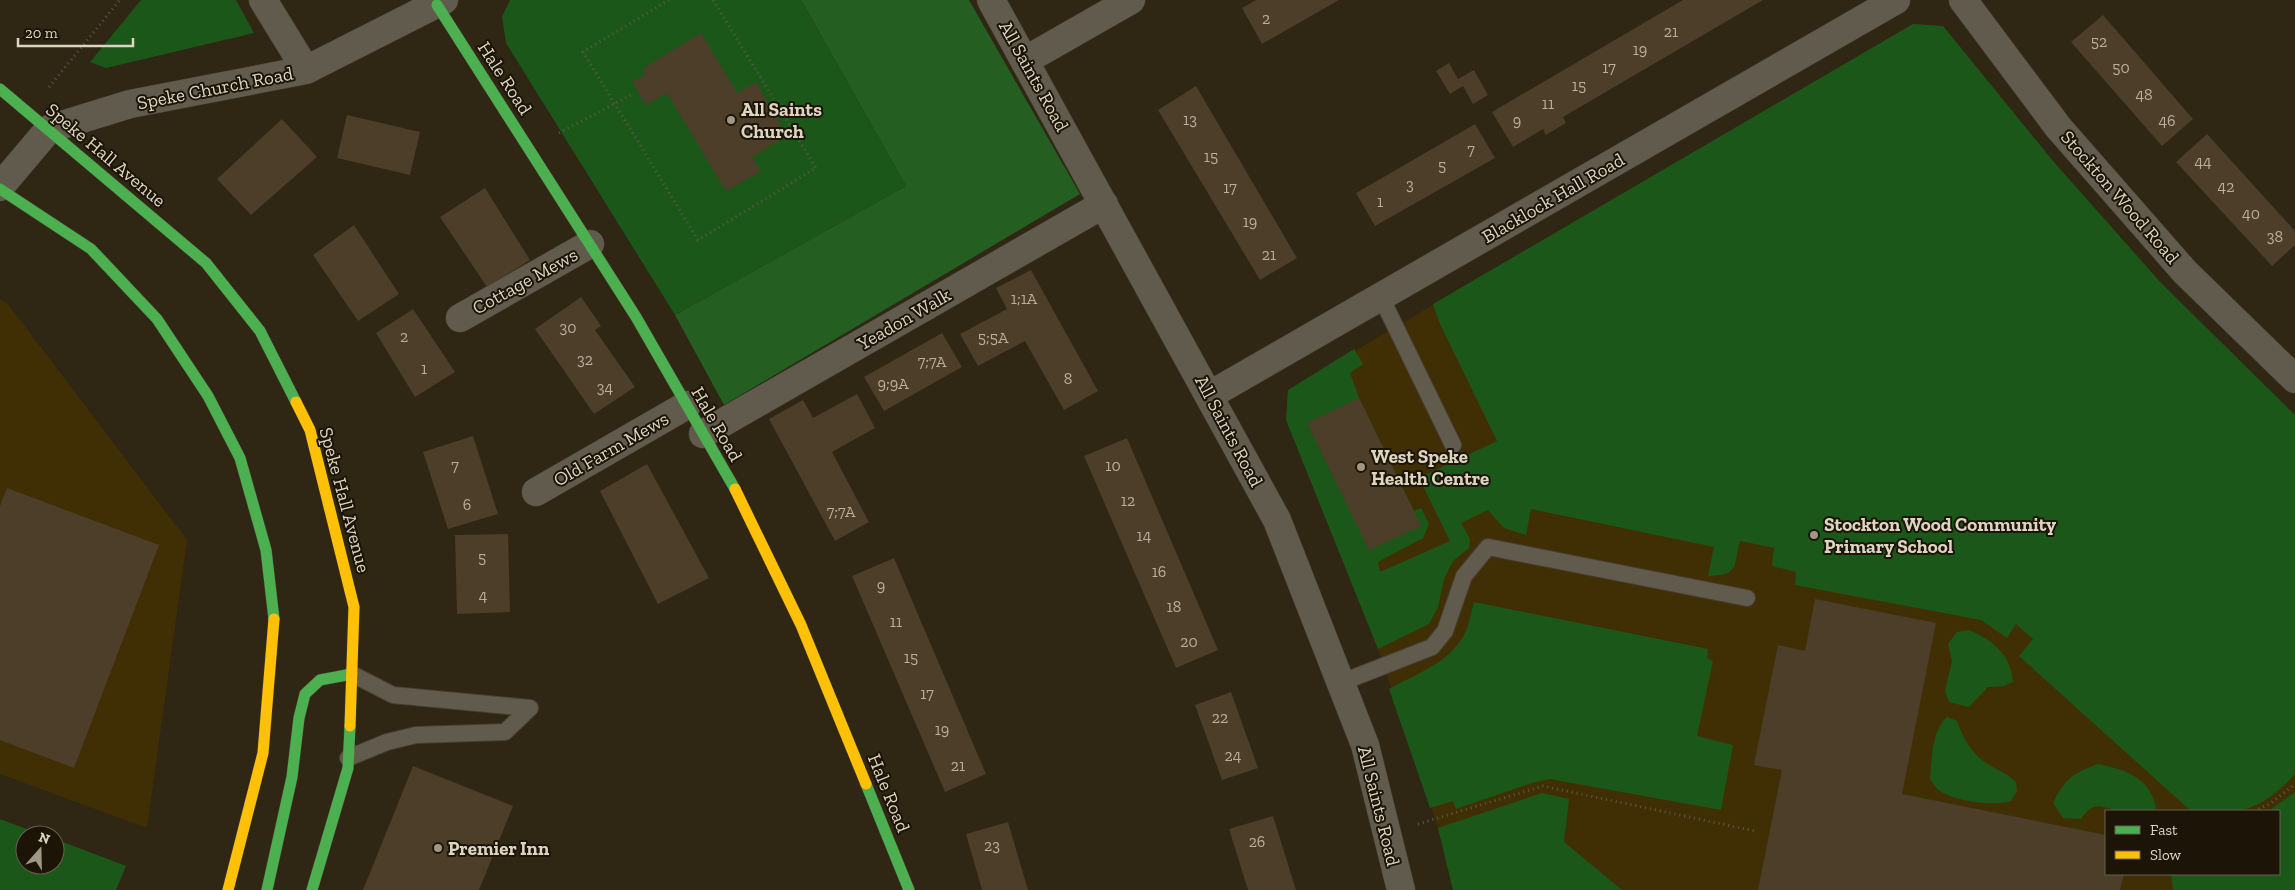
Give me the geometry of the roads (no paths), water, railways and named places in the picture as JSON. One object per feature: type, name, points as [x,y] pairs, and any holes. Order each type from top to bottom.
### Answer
[{"type":"street","points":[[263,0],[306,70]]},
{"type":"street","name":"All Saints Road","points":[[991,0],[1026,60],[1277,520],[1365,745],[1401,890]]},
{"type":"street","points":[[1026,60],[1131,0]]},
{"type":"street","name":"Blacklock Hall Road","points":[[1210,395],[1896,0]]},
{"type":"street","name":"Stockton Wood Road","points":[[1963,0],[2058,127],[2185,272],[2295,379]]},
{"type":"street","name":"Speke Church Road","points":[[38,120],[306,70],[440,3]]},
{"type":"street","name":"Hale Road","points":[[440,3],[636,317],[740,498],[801,625],[909,890]]},
{"type":"street","name":"Speke Hall Avenue","points":[[0,89],[206,263],[260,331],[310,430],[354,607],[348,768],[312,890]]},
{"type":"street","points":[[38,120],[0,188],[91,249],[157,319],[208,396],[240,458],[266,550],[275,624],[263,754],[228,890]]},
{"type":"street","name":"Yeadon Walk","points":[[703,434],[1104,204]]},
{"type":"street","name":"Cottage Mews","points":[[460,318],[590,244]]},
{"type":"street","name":"Old Farm Mews","points":[[536,492],[687,405]]},
{"type":"street","points":[[267,890],[292,777],[299,718],[305,694],[320,680],[352,674]]},
{"type":"lane","points":[[1381,297],[1453,445]]},
{"type":"lane","points":[[1340,683],[1432,647],[1445,631],[1464,576],[1488,547],[1747,598]]},
{"type":"lane","points":[[348,758],[387,742],[416,735],[505,732],[530,708],[393,695],[352,674]]},
{"type":"place","name":"All Saints Church","points":[[731,120]]},
{"type":"place","name":"West Speke Health Centre","points":[[1361,467]]},
{"type":"place","name":"Stockton Wood Community Primary School","points":[[1814,535]]},
{"type":"place","name":"Premier Inn","points":[[438,848]]}]
